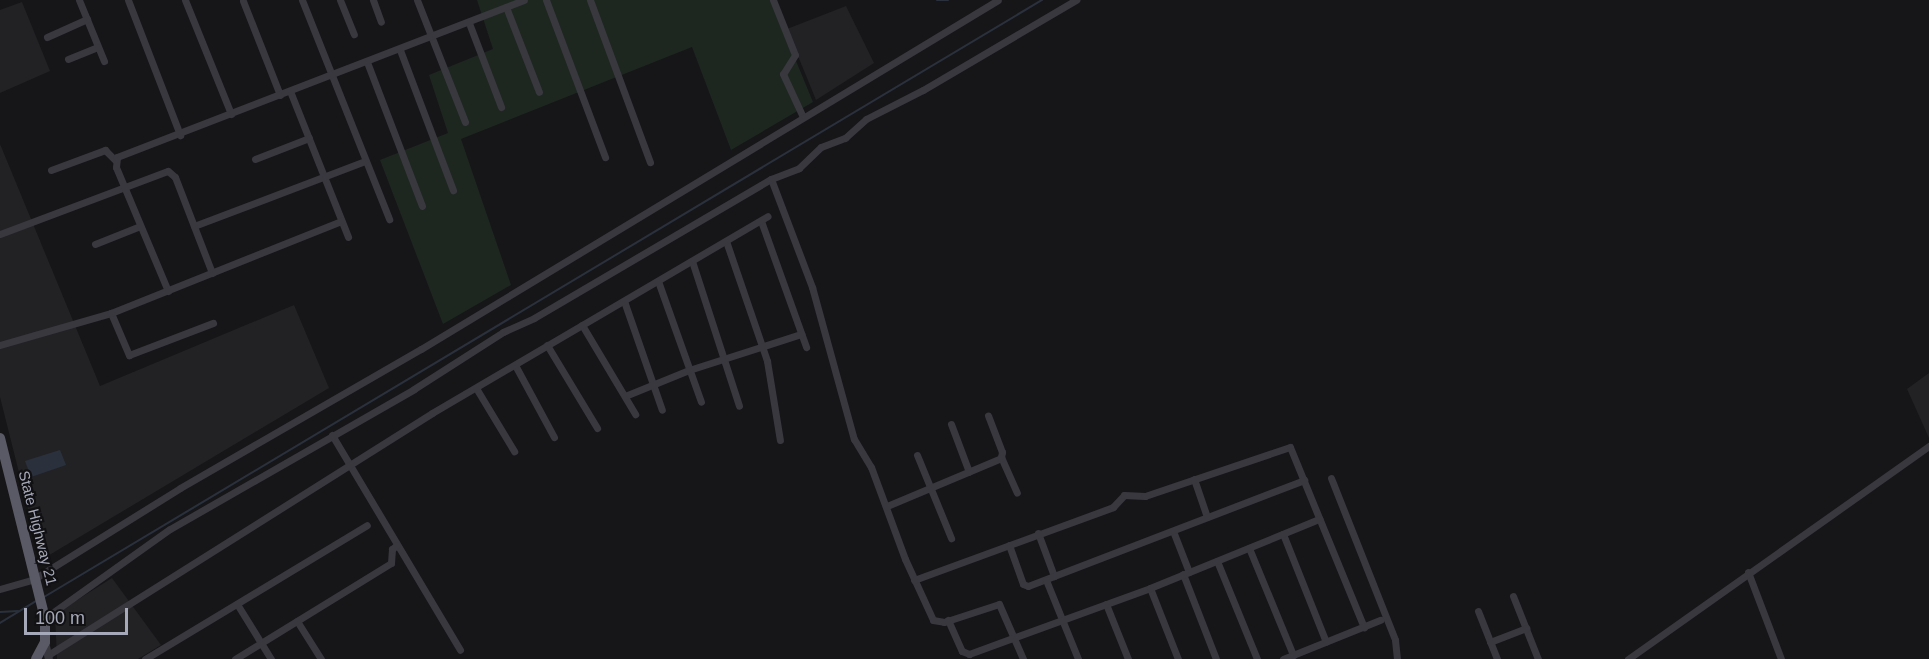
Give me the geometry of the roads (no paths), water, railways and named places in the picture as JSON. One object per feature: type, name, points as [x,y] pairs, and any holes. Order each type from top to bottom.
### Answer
[{"type":"highway","name":"State Highway 21","points":[[0,438],[44,613],[45,642],[36,659]]},
{"type":"street","points":[[79,0],[104,61]]},
{"type":"street","points":[[128,0],[180,135]]},
{"type":"street","points":[[185,0],[231,114]]},
{"type":"street","points":[[302,0],[389,219]]},
{"type":"street","points":[[340,0],[354,34]]},
{"type":"street","points":[[373,0],[381,22]]},
{"type":"street","points":[[417,0],[465,122]]},
{"type":"street","points":[[115,160],[432,38],[524,0]]},
{"type":"street","points":[[546,0],[605,156]]},
{"type":"street","points":[[590,0],[650,162]]},
{"type":"street","points":[[773,0],[795,55],[783,74],[803,117]]},
{"type":"street","points":[[0,589],[35,584],[998,0]]},
{"type":"street","points":[[44,613],[170,529],[771,179],[799,168],[821,147],[845,138],[866,119],[923,90],[1076,0]]},
{"type":"street","points":[[243,1],[280,95]]},
{"type":"street","points":[[506,7],[539,92]]},
{"type":"street","points":[[47,37],[87,19]]},
{"type":"street","points":[[470,23],[501,107]]},
{"type":"street","points":[[68,59],[98,47]]},
{"type":"street","points":[[400,50],[453,190]]},
{"type":"street","points":[[367,62],[422,206]]},
{"type":"street","points":[[290,91],[348,237]]},
{"type":"street","points":[[255,159],[309,138]]},
{"type":"street","points":[[51,170],[105,150],[115,160],[168,291]]},
{"type":"street","points":[[194,226],[365,161]]},
{"type":"street","points":[[0,234],[124,187],[171,172],[212,273]]},
{"type":"street","points":[[771,179],[812,287],[854,439],[887,506],[914,580],[933,620],[948,621],[996,603],[1023,659]]},
{"type":"street","points":[[45,642],[49,657],[348,464],[768,216]]},
{"type":"street","points":[[760,220],[806,347]]},
{"type":"street","points":[[0,345],[111,314],[341,221]]},
{"type":"street","points":[[95,244],[140,226]]},
{"type":"street","points":[[726,241],[762,346],[779,421],[780,440]]},
{"type":"street","points":[[692,261],[739,406]]},
{"type":"street","points":[[658,282],[700,402]]},
{"type":"street","points":[[624,302],[662,410]]},
{"type":"street","points":[[111,314],[129,355],[213,323]]},
{"type":"street","points":[[582,325],[635,414]]},
{"type":"street","points":[[626,396],[689,370],[801,334]]},
{"type":"street","points":[[547,345],[597,428]]},
{"type":"street","points":[[515,365],[554,437]]},
{"type":"street","points":[[476,388],[514,451]]},
{"type":"street","points":[[988,416],[1001,457],[1017,493]]},
{"type":"street","points":[[951,424],[969,472]]},
{"type":"street","points":[[332,435],[395,546],[460,650]]},
{"type":"street","points":[[1628,659],[1929,446]]},
{"type":"street","points":[[914,580],[1113,507],[1124,495],[1145,496],[1290,447],[1364,627]]},
{"type":"street","points":[[917,455],[951,538]]},
{"type":"street","points":[[887,506],[1001,457]]},
{"type":"street","points":[[1331,478],[1395,640],[1397,659]]},
{"type":"street","points":[[1194,479],[1207,517]]},
{"type":"street","points":[[1009,544],[1024,586],[1046,580],[1304,480]]},
{"type":"street","points":[[948,621],[966,655],[1150,588],[1319,519]]},
{"type":"street","points":[[145,659],[367,525]]},
{"type":"street","points":[[1173,531],[1216,659]]},
{"type":"street","points":[[1038,533],[1054,576]]},
{"type":"street","points":[[1283,534],[1326,642]]},
{"type":"street","points":[[235,659],[391,563],[395,546]]},
{"type":"street","points":[[1249,548],[1293,655]]},
{"type":"street","points":[[1217,561],[1257,659]]},
{"type":"street","points":[[1748,572],[1781,659]]},
{"type":"street","points":[[1046,580],[1078,659]]},
{"type":"street","points":[[1150,588],[1178,659]]},
{"type":"street","points":[[1513,596],[1538,659]]},
{"type":"street","points":[[237,604],[271,659]]},
{"type":"street","points":[[1106,604],[1128,659]]},
{"type":"street","points":[[1478,611],[1497,659]]},
{"type":"street","points":[[1283,659],[1380,620]]},
{"type":"street","points":[[297,621],[321,659]]},
{"type":"street","points":[[1490,642],[1526,628]]},
{"type":"water","points":[[60,450],[66,465],[31,477],[25,461]]},
{"type":"waterway","points":[[937,0],[948,0]]},
{"type":"waterway","points":[[44,597],[1042,0]]},
{"type":"waterway","points":[[0,623],[36,601]]},
{"type":"waterway","points":[[0,612],[18,611]]}]
